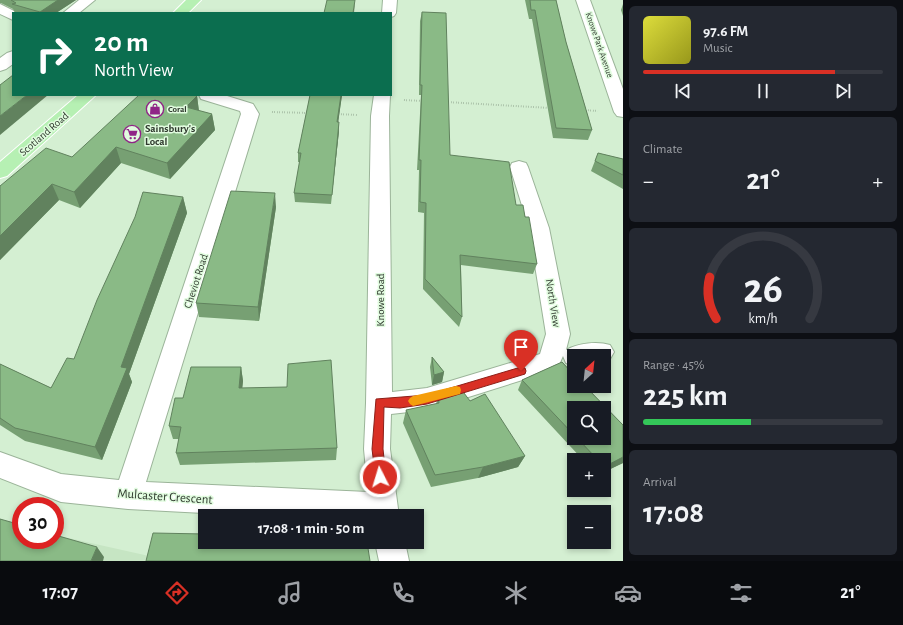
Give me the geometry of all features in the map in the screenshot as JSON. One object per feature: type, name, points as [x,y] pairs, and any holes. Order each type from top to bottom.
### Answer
[{"type":"main road","points":[[181,12],[194,0]]},
{"type":"main road","name":"Scotland Road","points":[[0,172],[87,96]]},
{"type":"street","points":[[71,12],[88,0]]},
{"type":"street","points":[[390,0],[390,12]]},
{"type":"street","name":"Knowe Park Avenue","points":[[584,0],[623,112]]},
{"type":"street","points":[[0,8],[12,15]]},
{"type":"street","points":[[0,66],[12,57]]},
{"type":"street","points":[[211,96],[238,103],[247,108],[250,114]]},
{"type":"street","name":"Knowe Road","points":[[381,105],[379,402],[377,449],[384,509]]},
{"type":"street","name":"Cheviot Road","points":[[128,495],[250,114]]},
{"type":"street","name":"North View","points":[[519,167],[539,228],[558,334],[554,350],[548,362]]},
{"type":"street","points":[[379,402],[400,403],[427,399],[548,362],[567,358]]},
{"type":"street","name":"Mulcaster Crescent","points":[[0,465],[61,488],[128,495],[368,509]]},
{"type":"street","points":[[391,549],[394,561]]},
{"type":"path","points":[[443,102],[558,109]]},
{"type":"path","points":[[335,114],[381,105]]},
{"type":"path","points":[[581,110],[602,111]]},
{"type":"path","points":[[250,114],[260,112],[312,113]]},
{"type":"shaded area","points":[[64,537],[149,556],[149,561],[0,561],[12,549],[64,549]]},
{"type":"building","points":[[11,0],[58,0],[40,12],[12,4],[16,3]]},
{"type":"building","points":[[327,0],[355,0],[353,12],[324,12]]},
{"type":"building","points":[[530,0],[556,0],[566,42],[592,130],[556,128],[535,10],[531,10]]},
{"type":"building","points":[[422,12],[446,13],[450,155],[509,162],[516,205],[523,205],[525,217],[529,217],[537,264],[460,255],[462,317],[425,279],[426,203],[420,202],[421,160],[419,160],[422,85],[420,85]]},
{"type":"building","points":[[12,76],[12,96],[26,96],[0,116],[0,85]]},
{"type":"building","points":[[138,96],[197,96],[186,107],[212,114],[167,163],[116,147],[74,192],[52,184],[0,236],[0,186],[46,148],[72,157]]},
{"type":"building","points":[[310,96],[341,96],[337,122],[339,122],[332,195],[294,193],[301,153],[298,153]]},
{"type":"building","points":[[598,153],[623,159],[623,175],[595,161]]},
{"type":"building","points":[[231,191],[275,193],[258,307],[196,303]]},
{"type":"building","points":[[143,192],[183,197],[121,367],[127,368],[95,447],[15,428],[0,418],[0,364],[51,388],[67,358],[74,359],[97,300],[135,217]]},
{"type":"building","points":[[432,357],[444,372],[434,375]]},
{"type":"building","points":[[331,360],[337,448],[176,453],[181,427],[169,426],[175,398],[183,398],[191,367],[241,367],[239,388],[287,387],[288,364]]},
{"type":"building","points":[[562,362],[567,367],[567,393],[592,393],[600,401],[567,401],[567,428],[522,380]]},
{"type":"building","points":[[461,389],[470,401],[485,394],[525,456],[483,467],[435,475],[406,410],[439,403],[438,396]]},
{"type":"building","points":[[611,413],[623,425],[623,457],[611,463],[611,453],[591,453],[584,445],[611,445]]},
{"type":"building","points":[[0,519],[12,522],[12,549],[64,549],[64,538],[97,547],[91,561],[0,561]]},
{"type":"building","points":[[153,533],[198,534],[198,549],[368,549],[370,561],[146,561]]},
{"type":"slow traffic","points":[[413,401],[427,399],[456,390]]},
{"type":"place","name":"Coral","points":[[155,109]]},
{"type":"place","name":"Sainsbury's Local","points":[[132,134]]},
{"type":"route","points":[[380,477],[377,449],[379,402],[400,403],[427,399],[521,371]]}]
